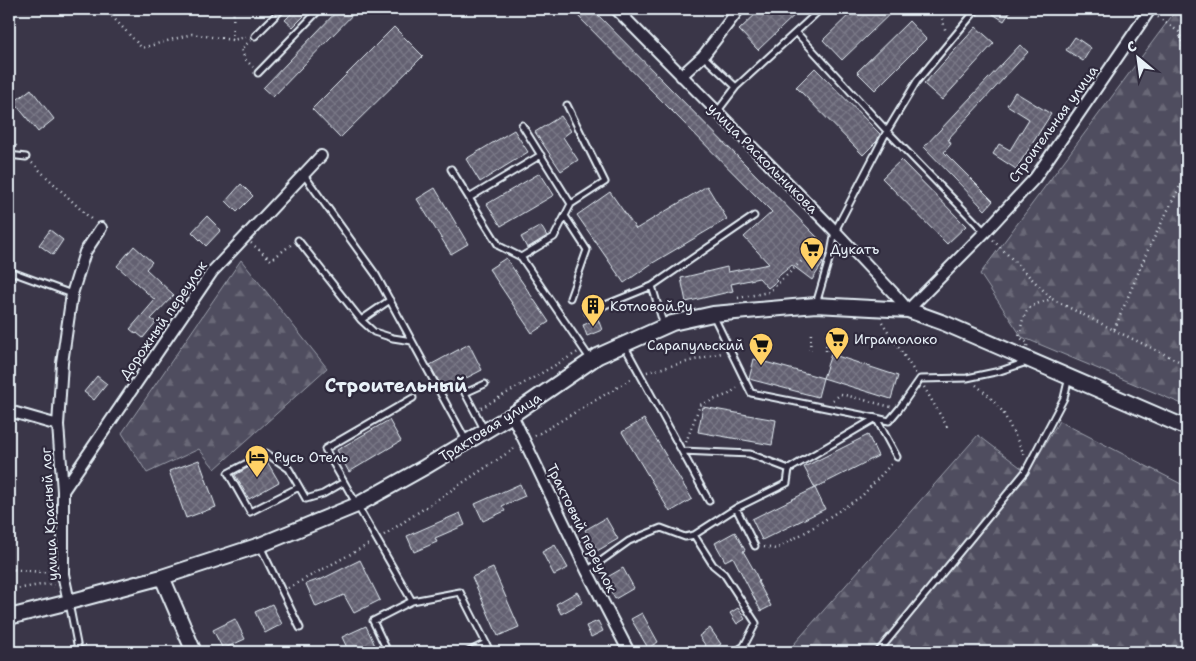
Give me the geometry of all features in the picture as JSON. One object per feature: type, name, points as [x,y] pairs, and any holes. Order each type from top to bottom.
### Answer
[{"type":"main road","points":[[820,305],[908,310],[944,322],[1187,428]]},
{"type":"main road","name":"Трактовая улица","points":[[9,617],[162,577],[260,545],[357,505],[512,416],[598,356],[672,323],[713,314],[820,305]]},
{"type":"main road","points":[[162,577],[194,652]]},
{"type":"street","name":"улица Раскольникова","points":[[616,9],[834,231],[908,310]]},
{"type":"street","points":[[681,76],[703,56],[739,9]]},
{"type":"street","name":"Строительная улица","points":[[908,310],[985,232],[1034,178],[1149,11]]},
{"type":"street","name":"Дорожный переулок","points":[[63,491],[212,272],[321,156]]},
{"type":"street","name":"улица Красный лог","points":[[69,602],[63,574],[63,491],[58,425],[62,363],[72,294],[85,252],[101,228]]},
{"type":"street","points":[[9,411],[58,425]]},
{"type":"street","name":"Трактовый переулок","points":[[512,416],[587,571],[629,652]]},
{"type":"lane","points":[[255,36],[282,9]]},
{"type":"lane","points":[[258,73],[320,9]]},
{"type":"lane","points":[[717,112],[736,87],[821,9]]},
{"type":"lane","points":[[820,305],[832,252],[834,231],[887,131],[917,81],[977,9]]},
{"type":"lane","points":[[796,32],[887,131],[985,232]]},
{"type":"lane","points":[[703,56],[736,87]]},
{"type":"lane","points":[[521,257],[554,237],[571,204],[605,182],[567,105]]},
{"type":"lane","points":[[522,125],[571,204]]},
{"type":"lane","points":[[9,155],[26,157]]},
{"type":"lane","points":[[469,198],[540,156]]},
{"type":"lane","points":[[451,169],[499,246],[521,257],[592,360]]},
{"type":"lane","points":[[303,174],[376,275],[467,442]]},
{"type":"lane","points":[[565,216],[587,250],[570,298]]},
{"type":"lane","points":[[588,312],[652,286],[754,216]]},
{"type":"lane","points":[[298,240],[361,320],[374,332],[412,341]]},
{"type":"lane","points":[[9,271],[72,294]]},
{"type":"lane","points":[[652,286],[664,327]]},
{"type":"lane","points":[[361,320],[390,300]]},
{"type":"lane","points":[[713,314],[751,392],[889,421],[920,379],[967,378],[1000,371],[1028,359]]},
{"type":"lane","points":[[624,345],[709,501]]},
{"type":"lane","points":[[878,652],[1025,472],[1064,398],[1069,376]]},
{"type":"lane","points":[[485,384],[464,393],[485,431]]},
{"type":"lane","points":[[412,601],[324,449],[413,398]]},
{"type":"lane","points":[[789,470],[876,418]]},
{"type":"lane","points":[[876,418],[897,458]]},
{"type":"lane","points":[[682,451],[750,454],[789,470]]},
{"type":"lane","points":[[299,487],[250,512],[228,473],[266,453],[289,469],[306,499],[323,494],[344,482]]},
{"type":"lane","points":[[587,571],[629,541],[660,528],[685,537],[694,535],[736,508],[787,483],[789,470]]},
{"type":"lane","points":[[736,508],[755,546]]},
{"type":"lane","points":[[694,535],[713,565],[724,574],[756,623],[744,646],[735,652]]},
{"type":"lane","points":[[260,545],[300,628]]},
{"type":"lane","points":[[388,652],[373,621],[412,601],[460,592],[490,652]]},
{"type":"lane","points":[[69,602],[78,649]]},
{"type":"lane","points":[[468,652],[486,643]]},
{"type":"lane","points":[[60,652],[78,649],[85,652]]},
{"type":"path","points":[[105,9],[142,48],[192,34],[232,40],[255,36]]},
{"type":"path","points":[[232,40],[234,9]]},
{"type":"path","points":[[940,9],[948,44]]},
{"type":"path","points":[[1149,11],[1179,32],[1187,61]]},
{"type":"path","points":[[255,36],[241,49],[245,59],[258,73]]},
{"type":"path","points":[[9,138],[26,157],[101,228]]},
{"type":"path","points":[[1114,330],[1147,252],[1187,172]]},
{"type":"path","points":[[985,232],[1052,299],[1187,365]]},
{"type":"path","points":[[244,237],[271,260],[298,240]]},
{"type":"path","points":[[1028,359],[1028,343],[1018,337],[1023,315],[1032,305],[1052,299]]},
{"type":"path","points":[[872,308],[920,379],[949,430]]},
{"type":"path","points":[[810,350],[811,333]]},
{"type":"path","points":[[826,351],[827,333]]},
{"type":"path","points":[[282,591],[377,540],[525,442],[640,374],[731,350]]},
{"type":"path","points":[[967,378],[988,395],[1003,412],[1029,464]]},
{"type":"path","points":[[682,451],[700,406],[729,394],[746,381]]},
{"type":"path","points":[[823,408],[841,394],[899,409]]},
{"type":"path","points":[[755,546],[776,549],[809,530],[862,496],[897,458]]},
{"type":"path","points":[[9,570],[63,574]]},
{"type":"path","points":[[9,590],[47,584],[66,588]]},
{"type":"green space","points":[[1177,9],[1187,9],[1187,406],[1022,337],[980,274]]},
{"type":"green space","points":[[241,260],[327,368],[215,469],[199,449],[147,473],[122,433]]},
{"type":"green space","points":[[1059,421],[1187,487],[1187,652],[787,652],[978,435],[1028,473]]},
{"type":"building","points":[[296,9],[311,9],[293,27],[285,20]]},
{"type":"building","points":[[339,9],[358,9],[273,97],[263,88]]},
{"type":"building","points":[[571,9],[592,9],[820,240],[807,251],[823,263],[812,280],[792,265],[775,279],[777,281],[768,288],[759,278],[731,284],[733,291],[686,302],[681,278],[727,267],[728,272],[769,264],[744,237],[772,212]]},
{"type":"building","points":[[761,9],[801,9],[758,50],[739,30]]},
{"type":"building","points":[[855,9],[895,9],[842,60],[823,40]]},
{"type":"building","points":[[985,9],[1012,9],[1004,21]]},
{"type":"building","points":[[909,21],[926,39],[875,90],[857,72]]},
{"type":"building","points":[[394,27],[423,56],[340,138],[312,109]]},
{"type":"building","points":[[976,27],[994,43],[942,100],[924,84]]},
{"type":"building","points":[[1075,37],[1091,48],[1083,61],[1066,50]]},
{"type":"building","points":[[1020,45],[1028,52],[948,139],[951,144],[944,152],[993,201],[985,210],[924,147]]},
{"type":"building","points":[[815,68],[880,134],[877,141],[863,155],[796,87]]},
{"type":"building","points":[[31,89],[54,119],[38,132],[14,102]]},
{"type":"building","points":[[1015,92],[1051,114],[1016,169],[993,154],[999,144],[1010,150],[1029,119],[1007,105]]},
{"type":"building","points":[[561,116],[571,131],[563,137],[578,160],[561,171],[535,132]]},
{"type":"building","points":[[514,130],[528,152],[480,182],[466,159]]},
{"type":"building","points":[[901,160],[966,226],[947,244],[882,178]]},
{"type":"building","points":[[540,173],[554,195],[501,226],[487,204]]},
{"type":"building","points":[[241,184],[253,196],[237,212],[226,201]]},
{"type":"building","points":[[707,186],[727,219],[651,264],[624,283],[577,215],[610,192],[636,229]]},
{"type":"building","points":[[435,188],[468,244],[451,254],[417,199]]},
{"type":"building","points":[[207,216],[221,230],[206,246],[192,232]]},
{"type":"building","points":[[541,226],[547,236],[527,248],[521,237]]},
{"type":"building","points":[[50,230],[63,240],[53,255],[39,245]]},
{"type":"building","points":[[134,246],[152,262],[146,269],[174,295],[151,319],[156,322],[143,338],[130,329],[155,300],[117,266]]},
{"type":"building","points":[[506,258],[549,322],[532,333],[489,269]]},
{"type":"building","name":"Котловой.Ру","points":[[598,319],[602,330],[587,336],[583,325]]},
{"type":"building","points":[[469,344],[482,370],[443,390],[430,365]]},
{"type":"building","points":[[831,354],[898,376],[891,399],[823,378]]},
{"type":"building","points":[[754,359],[823,378],[818,397],[749,379]]},
{"type":"building","points":[[97,376],[107,384],[94,400],[84,392]]},
{"type":"building","points":[[703,407],[776,420],[772,445],[698,432]]},
{"type":"building","points":[[644,419],[692,499],[670,512],[622,432]]},
{"type":"building","points":[[389,420],[401,441],[349,472],[337,450]]},
{"type":"building","points":[[868,435],[878,456],[815,488],[804,467]]},
{"type":"building","points":[[265,458],[279,482],[249,499],[235,475]]},
{"type":"building","points":[[199,460],[216,507],[186,518],[169,471]]},
{"type":"building","points":[[520,484],[525,496],[502,506],[505,511],[483,521],[475,504]]},
{"type":"building","points":[[815,488],[825,509],[762,540],[752,519]]},
{"type":"building","points":[[460,513],[465,525],[435,538],[437,542],[414,552],[407,536]]},
{"type":"building","points":[[606,518],[618,539],[597,551],[585,530]]},
{"type":"building","points":[[735,532],[771,606],[761,611],[733,557],[725,561],[715,543]]},
{"type":"building","points":[[555,545],[568,568],[554,575],[542,552]]},
{"type":"building","points":[[360,560],[380,600],[354,613],[344,595],[316,607],[306,584],[320,580]]},
{"type":"building","points":[[493,568],[519,627],[498,636],[472,577]]},
{"type":"building","points":[[623,568],[634,588],[615,599],[604,579]]},
{"type":"building","points":[[577,592],[583,602],[561,614],[556,604]]},
{"type":"building","points":[[272,604],[282,624],[265,633],[255,612]]},
{"type":"building","points":[[738,608],[745,619],[737,624],[730,613]]},
{"type":"building","points":[[642,613],[658,642],[648,648],[631,619]]},
{"type":"building","points":[[235,619],[245,639],[223,649],[213,630]]},
{"type":"building","points":[[598,621],[603,631],[591,637],[586,626]]},
{"type":"building","points":[[366,626],[378,652],[349,652],[342,637]]},
{"type":"building","points":[[710,628],[721,644],[710,652],[699,636]]},
{"type":"place","name":"Дукатъ","points":[[812,270]]},
{"type":"place","name":"Котловой.Ру","points":[[593,327]]},
{"type":"place","name":"Играмолоко","points":[[837,360]]},
{"type":"place","name":"Сарапульский","points":[[761,366]]},
{"type":"place","name":"Русь Отель","points":[[257,478]]},
{"type":"district","name":"Строительный","points":[[396,385]]}]
